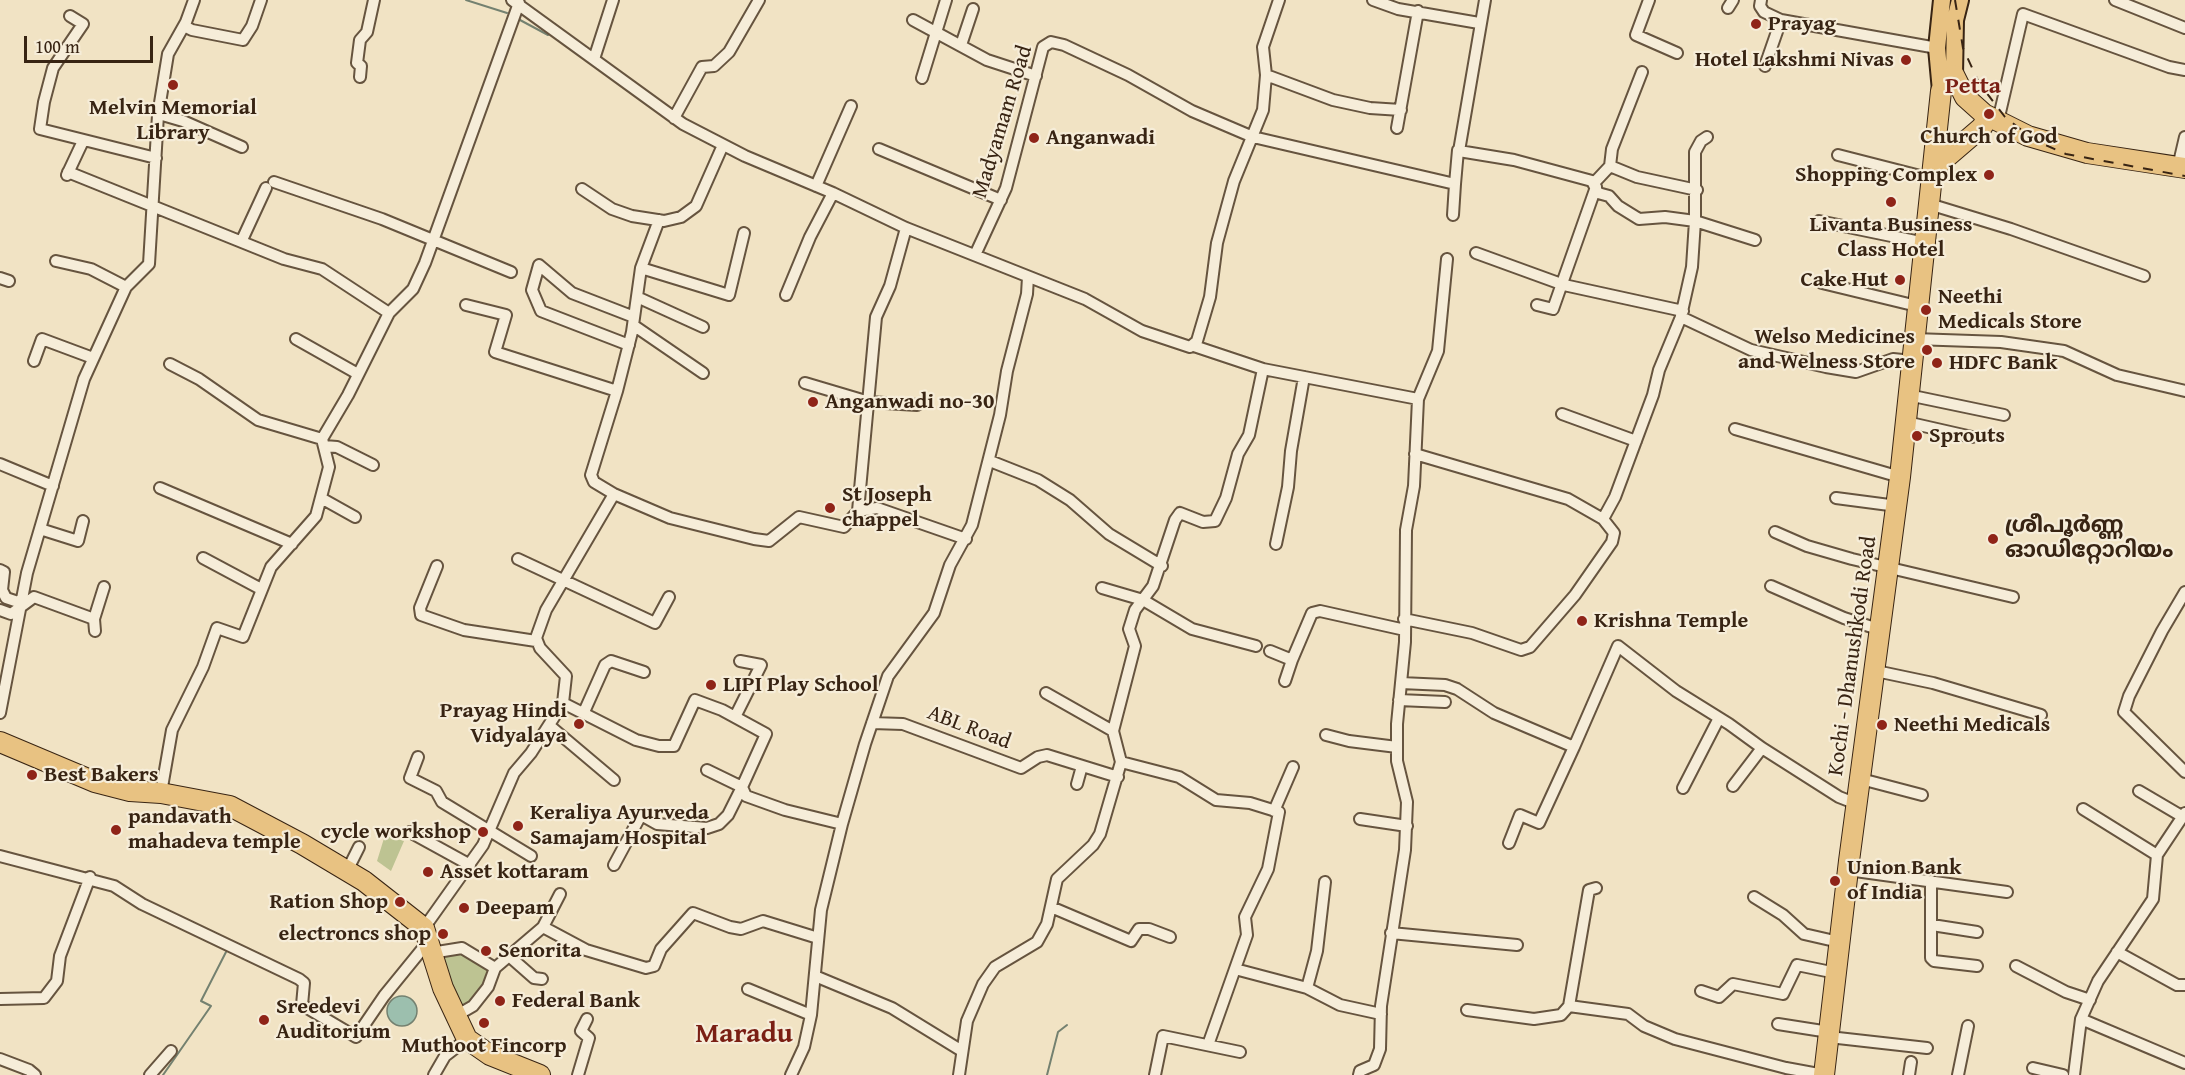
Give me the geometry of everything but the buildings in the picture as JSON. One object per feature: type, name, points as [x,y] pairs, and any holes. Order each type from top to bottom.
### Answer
[{"type":"highway","points":[[1989,122],[1965,97],[1954,75],[1941,91],[1989,122],[2057,158],[2183,171]]},
{"type":"highway","name":"Kochi - Dhanushkodi Road","points":[[1824,1075],[1848,870],[1897,506],[1917,306],[1935,171],[1941,91]]},
{"type":"highway","points":[[1935,171],[1989,122]]},
{"type":"highway","points":[[0,742],[95,782],[130,791],[160,793],[230,806],[302,844],[364,881],[427,941],[454,1017],[467,1039],[490,1055],[540,1075]]},
{"type":"main road","points":[[1941,91],[1937,48],[1942,0]]},
{"type":"main road","points":[[1954,75],[1955,20],[1960,0]]},
{"type":"street","points":[[0,713],[21,605],[40,529],[84,379],[126,287],[149,264],[159,114],[168,54],[184,26],[194,0]]},
{"type":"street","points":[[184,26],[192,30],[243,40],[252,26],[261,0]]},
{"type":"street","points":[[360,77],[361,66],[357,63],[360,40],[367,32],[374,0]]},
{"type":"street","points":[[594,59],[613,0]]},
{"type":"street","points":[[674,118],[702,67],[714,66],[729,52],[759,0]]},
{"type":"street","points":[[922,78],[938,33],[946,0]]},
{"type":"street","points":[[1194,346],[1210,297],[1217,243],[1234,181],[1263,110],[1266,75],[1264,40],[1279,0]]},
{"type":"street","points":[[1373,0],[1398,9],[1479,23]]},
{"type":"street","points":[[1453,215],[1458,150],[1479,23],[1485,0]]},
{"type":"street","points":[[1649,0],[1636,35],[1677,53]]},
{"type":"street","points":[[2115,0],[2185,28]]},
{"type":"street","points":[[1759,1],[1764,12],[1781,20],[1937,48]]},
{"type":"street","points":[[160,793],[172,730],[203,667],[217,628],[243,637],[271,567],[316,516],[329,467],[323,442],[389,313],[413,289],[436,240],[515,2],[674,118],[723,145],[906,228],[1084,298],[1142,331],[1185,346],[1194,346],[1263,369],[1418,399]]},
{"type":"street","points":[[961,45],[973,9]]},
{"type":"street","points":[[1397,128],[1401,110],[1402,86],[1418,11]]},
{"type":"street","points":[[1989,122],[2023,14],[2169,67],[2185,70]]},
{"type":"street","points":[[70,16],[83,24],[53,68],[40,129],[156,158]]},
{"type":"street","points":[[913,20],[998,65],[1017,68],[1036,76]]},
{"type":"street","points":[[1765,66],[1781,20]]},
{"type":"street","name":"Madyamam Road","points":[[975,255],[1001,200],[1046,43],[1064,45],[1128,75],[1192,111],[1253,137]]},
{"type":"street","points":[[1537,305],[1553,309],[1564,285],[1595,185],[1611,166],[1612,148],[1642,72]]},
{"type":"street","points":[[1266,75],[1333,100],[1370,108],[1401,110]]},
{"type":"street","points":[[816,186],[851,106]]},
{"type":"street","points":[[159,114],[183,121],[242,147]]},
{"type":"street","points":[[1253,137],[1455,184]]},
{"type":"street","points":[[1603,519],[1615,497],[1653,395],[1659,370],[1682,314],[1692,267],[1697,190],[1695,152],[1701,141],[1707,137]]},
{"type":"street","points":[[2183,171],[2185,137]]},
{"type":"street","points":[[83,141],[67,174],[242,240],[284,259],[321,269],[389,313]]},
{"type":"street","points":[[582,189],[612,209],[632,216],[659,220],[681,217],[696,206],[723,145]]},
{"type":"street","points":[[879,149],[1001,200]]},
{"type":"street","points":[[1458,150],[1514,160],[1595,185]]},
{"type":"street","points":[[1838,154],[1935,171]]},
{"type":"street","points":[[1611,166],[1627,174],[1697,190]]},
{"type":"street","points":[[242,240],[270,185],[436,240],[511,272]]},
{"type":"street","points":[[1595,185],[1598,193],[1609,196],[1618,206],[1639,219],[1665,217],[1695,221],[1755,240]]},
{"type":"street","points":[[786,295],[810,237],[833,193]]},
{"type":"street","points":[[1929,204],[2011,229],[2144,276]]},
{"type":"street","points":[[659,220],[641,268],[629,345],[618,391],[591,475],[594,482],[614,494],[669,518],[768,541],[799,517],[844,527],[858,511],[876,317],[890,286],[906,228]]},
{"type":"street","points":[[1819,220],[1925,243]]},
{"type":"street","points":[[641,268],[729,295],[744,233]]},
{"type":"street","points":[[1476,254],[1564,285],[1682,314],[1750,350],[1856,372],[1893,360],[1911,362]]},
{"type":"street","points":[[1359,1075],[1360,1071],[1374,1065],[1380,1048],[1381,1014],[1407,826],[1407,802],[1397,761],[1405,624],[1406,530],[1414,486],[1418,399],[1438,351],[1447,259]]},
{"type":"street","points":[[56,261],[91,269],[126,287]]},
{"type":"street","points":[[629,345],[541,311],[532,290],[539,265],[572,293],[633,321],[703,373]]},
{"type":"street","points":[[791,1075],[804,1047],[811,1015],[821,910],[842,824],[888,676],[934,613],[950,565],[966,539],[980,501],[990,461],[1006,371],[1027,294],[1028,277]]},
{"type":"street","points":[[1822,283],[1917,306]]},
{"type":"street","points":[[637,297],[703,327]]},
{"type":"street","points":[[466,305],[506,315],[495,352],[618,391]]},
{"type":"street","points":[[34,361],[42,339],[93,358]]},
{"type":"street","points":[[296,339],[358,374]]},
{"type":"street","points":[[1914,339],[2001,342],[2064,351],[2117,375],[2185,391]]},
{"type":"street","points":[[170,364],[199,379],[258,420],[337,447],[373,465]]},
{"type":"street","points":[[959,1075],[967,1021],[983,984],[995,967],[1037,942],[1047,924],[1058,879],[1094,845],[1106,821],[1121,762],[1113,731],[1134,646],[1129,629],[1135,610],[1153,586],[1162,566],[1175,520],[1180,513],[1203,522],[1215,521],[1226,498],[1238,454],[1249,435],[1263,369]]},
{"type":"street","points":[[1276,544],[1288,487],[1291,451],[1304,377]]},
{"type":"street","points":[[805,383],[869,402],[917,405]]},
{"type":"street","points":[[1908,395],[2004,415]]},
{"type":"street","points":[[1562,414],[1636,441]]},
{"type":"street","points":[[1906,422],[1972,437]]},
{"type":"street","points":[[1735,429],[1900,477]]},
{"type":"street","points":[[1285,681],[1312,613],[1320,611],[1387,626],[1405,624],[1472,633],[1521,650],[1530,647],[1575,595],[1612,542],[1614,532],[1603,519],[1568,499],[1415,454]]},
{"type":"street","points":[[990,461],[1038,480],[1070,500],[1109,534],[1162,566]]},
{"type":"street","points":[[0,464],[53,486]]},
{"type":"street","points":[[160,488],[292,544]]},
{"type":"street","points":[[536,641],[546,610],[614,494]]},
{"type":"street","points":[[321,498],[355,517]]},
{"type":"street","points":[[1836,498],[1897,506]]},
{"type":"street","points":[[858,511],[877,508],[966,539]]},
{"type":"street","points":[[40,529],[78,541],[83,521]]},
{"type":"street","points":[[1775,532],[1807,546],[2013,597]]},
{"type":"street","points":[[203,558],[261,589]]},
{"type":"street","points":[[518,559],[655,623],[669,597]]},
{"type":"street","points":[[0,856],[90,877],[114,886],[142,904],[299,979],[304,983],[302,1005],[356,1037],[384,996],[427,941],[490,829],[514,773],[550,726],[563,703],[566,675],[536,641],[464,630],[421,615],[420,608],[437,566]]},
{"type":"street","points":[[0,570],[4,572],[2,590],[6,598],[21,605]]},
{"type":"street","points":[[1771,586],[1844,618],[1881,630]]},
{"type":"street","points":[[95,631],[94,619],[104,587]]},
{"type":"street","points":[[1102,588],[1143,600],[1192,629],[1256,646]]},
{"type":"street","points":[[2185,592],[2162,631],[2129,696],[2124,712],[2185,772]]},
{"type":"street","points":[[0,610],[11,614],[34,597],[94,619]]},
{"type":"street","points":[[1509,843],[1520,815],[1539,823],[1618,646],[1676,691],[1762,748],[1839,797],[1857,804]]},
{"type":"street","points":[[1270,651],[1292,660]]},
{"type":"street","points":[[584,712],[605,665],[611,661],[644,672]]},
{"type":"street","points":[[735,717],[761,665],[740,661]]},
{"type":"street","points":[[1876,671],[1933,684],[2041,715]]},
{"type":"street","points":[[1401,683],[1445,685],[1457,689],[1494,713],[1574,747]]},
{"type":"street","points":[[1046,693],[1113,731]]},
{"type":"street","points":[[1399,699],[1445,702]]},
{"type":"street","points":[[563,703],[636,740],[659,746],[674,746],[695,700],[735,717],[766,734],[728,815],[719,824],[707,828],[657,824],[641,815],[614,866]]},
{"type":"street","points":[[1683,788],[1719,718]]},
{"type":"street","name":"ABL Road","points":[[872,723],[903,724],[1021,768],[1038,757],[1047,755],[1118,777]]},
{"type":"street","points":[[550,726],[614,780]]},
{"type":"street","points":[[1326,735],[1349,741],[1397,747]]},
{"type":"street","points":[[1733,786],[1762,748]]},
{"type":"street","points":[[418,757],[410,778],[436,791],[442,802],[490,829],[531,856]]},
{"type":"street","points":[[1121,762],[1179,777],[1216,800],[1250,803],[1279,812],[1268,869],[1245,918],[1247,935],[1208,1045]]},
{"type":"street","points":[[1077,784],[1082,766]]},
{"type":"street","points":[[1274,811],[1293,767]]},
{"type":"street","points":[[707,770],[742,787],[746,796],[802,815],[842,824]]},
{"type":"street","points":[[1861,779],[1922,795]]},
{"type":"street","points":[[2074,1075],[2081,1018],[2117,952],[2153,899],[2157,855],[2184,815],[2139,791]]},
{"type":"street","points":[[2083,809],[2157,855]]},
{"type":"street","points":[[1360,819],[1407,826]]},
{"type":"street","points":[[410,832],[471,865]]},
{"type":"street","points":[[347,871],[359,848]]},
{"type":"street","points":[[1848,870],[2007,892]]},
{"type":"street","points":[[0,999],[44,998],[57,981],[60,956],[90,877]]},
{"type":"street","points":[[1931,881],[1931,958],[1934,961],[1977,966]]},
{"type":"street","points":[[1307,988],[1317,951],[1325,882]]},
{"type":"street","points":[[1467,1010],[1534,1019],[1561,1016],[1569,1006],[1589,890],[1596,888]]},
{"type":"street","points":[[454,1017],[473,1006],[482,996],[495,968],[543,927],[560,894]]},
{"type":"street","points":[[1754,897],[1783,915],[1804,934],[1839,942]]},
{"type":"street","points":[[1051,907],[1131,940],[1138,929],[1149,929],[1170,937]]},
{"type":"street","points":[[543,927],[586,950],[646,968],[654,966],[661,949],[693,913],[730,927],[741,929],[763,921],[818,938]]},
{"type":"street","points":[[1932,925],[1977,932]]},
{"type":"street","points":[[1391,933],[1517,945]]},
{"type":"street","points":[[427,941],[462,948],[495,968]]},
{"type":"street","points":[[2117,952],[2177,985],[2185,985]]},
{"type":"street","points":[[509,956],[534,978],[542,979]]},
{"type":"street","points":[[1701,991],[1719,997],[1733,984],[1783,994],[1797,964],[1836,973]]},
{"type":"street","points":[[2016,966],[2066,992],[2090,1000]]},
{"type":"street","points":[[1235,969],[1307,988],[1340,1005],[1381,1014]]},
{"type":"street","points":[[815,976],[892,1008],[962,1051]]},
{"type":"street","points":[[748,989],[811,1015]]},
{"type":"street","points":[[1569,1006],[1628,1014],[1644,1026],[1675,1039],[1786,1068],[1824,1075]]},
{"type":"street","points":[[2081,1018],[2185,1062]]},
{"type":"street","points":[[578,1075],[589,1038],[581,1031],[587,1019]]},
{"type":"street","points":[[1778,1024],[1829,1035],[1927,1048]]},
{"type":"street","points":[[1958,1075],[1968,1026]]},
{"type":"street","points":[[1155,1075],[1163,1036],[1240,1052]]},
{"type":"street","points":[[434,1075],[445,1056],[467,1039]]},
{"type":"street","points":[[150,1075],[171,1051]]},
{"type":"street","points":[[0,1059],[29,1070],[34,1075]]},
{"type":"street","points":[[1910,1075],[1911,1062]]},
{"type":"street","points":[[2033,1068],[2063,1075]]},
{"type":"shaded area","points":[[385,835],[404,841],[391,871],[377,861]]},
{"type":"shaded area","points":[[455,951],[487,964],[490,979],[480,997],[459,1009],[442,967],[444,952]]},
{"type":"shaded area","points":[[402,996],[413,1000],[417,1011],[413,1022],[402,1026],[391,1022],[387,1011],[391,1000]]},
{"type":"waterway","points":[[466,0],[507,13]]},
{"type":"waterway","points":[[520,20],[548,35]]},
{"type":"waterway","points":[[163,1075],[211,1006],[201,1001],[226,952]]},
{"type":"waterway","points":[[1047,1075],[1058,1032],[1067,1025]]},
{"type":"railway","points":[[1955,0],[1963,48],[1979,83],[2005,117],[2019,128],[2041,143],[2066,154],[2185,176]]},
{"type":"place","name":"Prayag","points":[[1756,24]]},
{"type":"place","name":"Hotel Lakshmi Nivas","points":[[1906,60]]},
{"type":"place","name":"Melvin Memorial Library","points":[[173,85]]},
{"type":"place","name":"Church of God","points":[[1989,114]]},
{"type":"place","name":"Anganwadi","points":[[1034,138]]},
{"type":"place","name":"Shopping Complex","points":[[1989,175]]},
{"type":"place","name":"Livanta Business Class Hotel","points":[[1891,202]]},
{"type":"place","name":"Cake Hut","points":[[1900,280]]},
{"type":"place","name":"Neethi Medicals Store","points":[[1926,310]]},
{"type":"place","name":"Welso Medicines and Welness Store","points":[[1927,350]]},
{"type":"place","name":"HDFC Bank","points":[[1937,363]]},
{"type":"place","name":"Anganwadi no-30","points":[[813,402]]},
{"type":"place","name":"Sprouts","points":[[1917,436]]},
{"type":"place","name":"St Joseph chappel","points":[[830,508]]},
{"type":"place","name":"ശ്രീപൂർണ്ണ ഓഡിറ്റോറിയം","points":[[1993,539]]},
{"type":"place","name":"Krishna Temple","points":[[1582,621]]},
{"type":"place","name":"LIPI Play School","points":[[711,685]]},
{"type":"place","name":"Prayag Hindi Vidyalaya","points":[[579,724]]},
{"type":"place","name":"Neethi Medicals","points":[[1882,725]]},
{"type":"place","name":"Best Bakers","points":[[32,775]]},
{"type":"place","name":"Keraliya Ayurveda Samajam Hospital","points":[[518,826]]},
{"type":"place","name":"pandavath mahadeva temple","points":[[116,830]]},
{"type":"place","name":"cycle workshop","points":[[483,832]]},
{"type":"place","name":"Asset kottaram","points":[[428,872]]},
{"type":"place","name":"Union Bank of India","points":[[1835,881]]},
{"type":"place","name":"Ration Shop","points":[[400,902]]},
{"type":"place","name":"Deepam","points":[[464,908]]},
{"type":"place","name":"electroncs shop","points":[[443,934]]},
{"type":"place","name":"Senorita","points":[[486,951]]},
{"type":"place","name":"Federal Bank","points":[[500,1001]]},
{"type":"place","name":"Sreedevi Auditorium","points":[[264,1020]]},
{"type":"place","name":"Muthoot Fincorp","points":[[484,1023]]},
{"type":"district","name":"Petta","points":[[1973,87]]},
{"type":"district","name":"Maradu","points":[[744,1035]]}]
